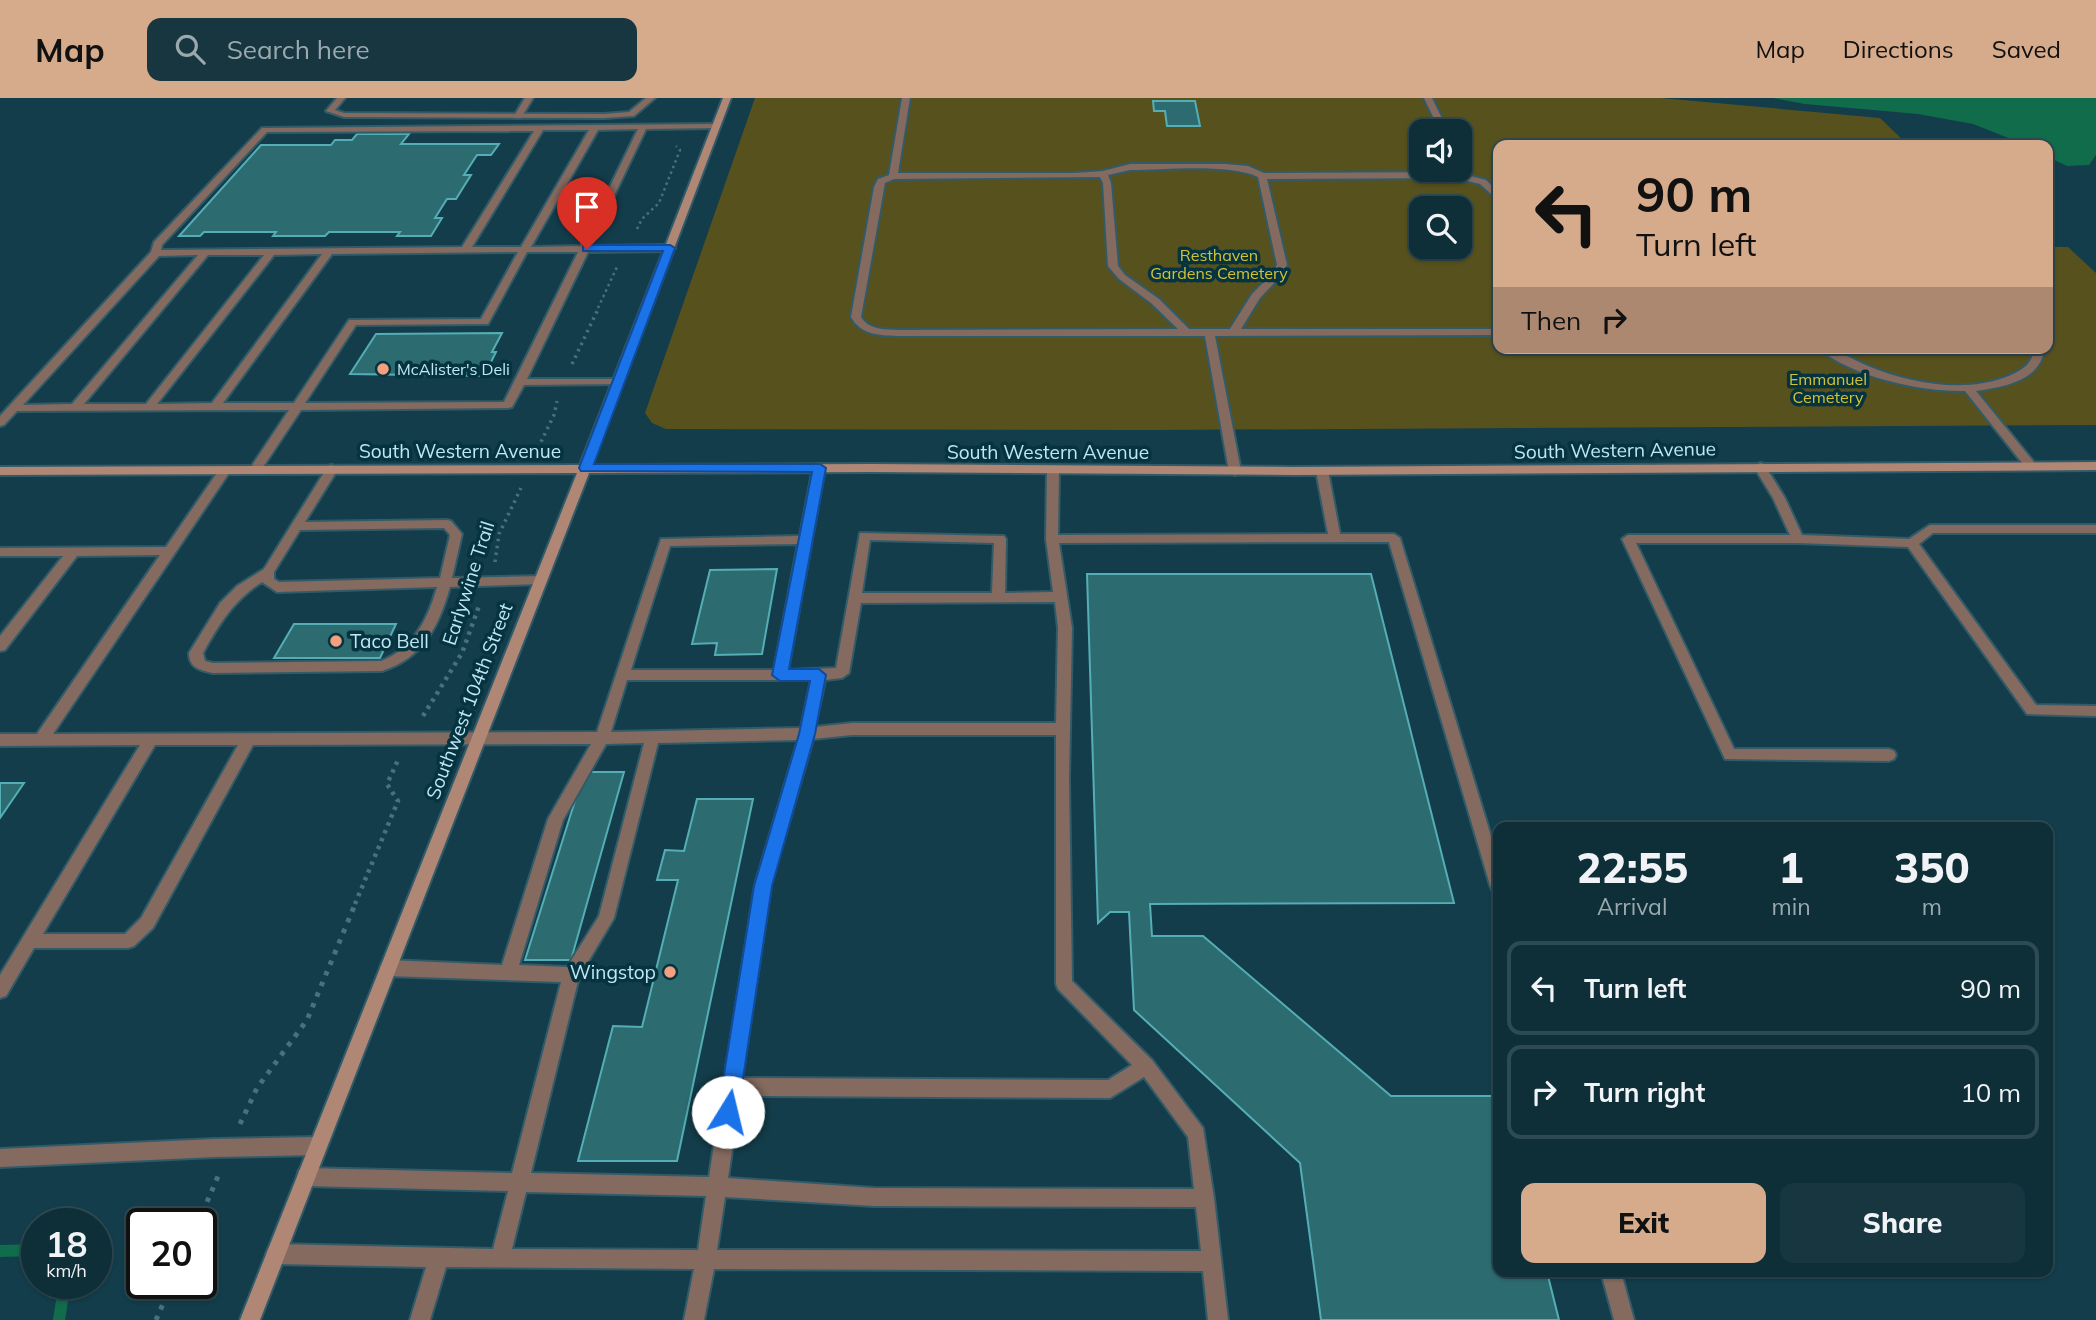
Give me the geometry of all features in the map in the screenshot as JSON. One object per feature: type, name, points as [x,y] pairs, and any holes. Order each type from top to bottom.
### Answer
[{"type":"main road","name":"Southwest 104th Street","points":[[250,1320],[480,737],[727,98]]},
{"type":"main road","name":"South Western Avenue","points":[[0,471],[820,468],[1322,471],[2096,466]]},
{"type":"street","points":[[341,98],[330,111],[344,115],[518,116],[631,114],[651,98]]},
{"type":"street","points":[[518,116],[529,98]]},
{"type":"street","points":[[893,176],[906,98]]},
{"type":"street","points":[[1428,98],[1438,119]]},
{"type":"street","points":[[0,423],[156,253],[157,244],[264,130],[716,126]]},
{"type":"street","points":[[254,470],[353,322],[484,322],[595,127]]},
{"type":"street","points":[[13,408],[508,405],[587,249],[643,127]]},
{"type":"street","points":[[465,250],[540,128]]},
{"type":"street","points":[[1409,176],[1262,176],[1248,169],[1225,167],[1130,167],[1103,174],[893,176],[881,181],[878,187],[857,310],[859,323],[864,328],[897,333],[1493,332]]},
{"type":"street","points":[[1103,174],[1107,183],[1113,265],[1122,277],[1155,300],[1187,333]]},
{"type":"street","points":[[1234,332],[1256,296],[1273,279],[1282,265],[1262,176]]},
{"type":"street","points":[[1472,178],[1489,185],[1493,190]]},
{"type":"street","points":[[156,253],[670,248]]},
{"type":"street","points":[[149,407],[271,252]]},
{"type":"street","points":[[215,407],[329,252]]},
{"type":"street","points":[[75,408],[205,253]]},
{"type":"street","points":[[1209,332],[1235,471]]},
{"type":"street","points":[[1834,354],[1877,372],[1930,385],[1968,388],[1996,385],[2017,377],[2035,364],[2039,354]]},
{"type":"street","points":[[520,382],[618,382]]},
{"type":"street","points":[[1968,388],[2031,466]]},
{"type":"street","points":[[1760,467],[1779,498],[1798,539]]},
{"type":"street","points":[[780,675],[820,468]]},
{"type":"street","points":[[297,526],[447,524],[456,534],[447,583],[420,640],[404,659],[382,666],[213,668],[201,665],[195,660],[195,653],[226,602],[239,589],[268,572],[332,469]]},
{"type":"street","points":[[42,739],[225,470]]},
{"type":"street","points":[[1053,470],[1052,539],[1065,628],[1064,984],[1146,1066],[1197,1135],[1218,1320]]},
{"type":"street","points":[[1322,471],[1335,538]]},
{"type":"street","points":[[1889,755],[1730,755],[1628,539],[1798,539],[1912,543],[1930,529],[2096,529]]},
{"type":"street","points":[[623,675],[842,673],[864,536],[1000,539],[998,597]]},
{"type":"street","points":[[1052,539],[1394,538],[1493,868]]},
{"type":"street","points":[[508,972],[556,819],[602,738],[666,542],[805,540]]},
{"type":"street","points":[[1912,543],[2032,710],[2096,711]]},
{"type":"street","points":[[0,552],[170,551]]},
{"type":"street","points":[[0,646],[73,552]]},
{"type":"street","points":[[268,572],[268,582],[277,587],[541,580]]},
{"type":"street","points":[[855,598],[1060,597]]},
{"type":"street","points":[[694,1320],[706,1260],[763,886],[807,734],[819,675]]},
{"type":"street","points":[[0,740],[652,738],[807,734],[852,729],[1063,729]]},
{"type":"street","points":[[30,941],[128,941],[147,923],[249,738]]},
{"type":"street","points":[[500,1259],[571,975],[606,918],[652,738]]},
{"type":"street","points":[[0,990],[151,739]]},
{"type":"street","points":[[388,968],[571,975]]},
{"type":"street","points":[[732,1087],[1110,1089],[1146,1066]]},
{"type":"street","points":[[0,1158],[230,1147],[318,1146]]},
{"type":"street","points":[[306,1177],[716,1187],[874,1197],[1205,1198]]},
{"type":"street","points":[[276,1254],[500,1259],[1212,1261]]},
{"type":"street","points":[[420,1320],[439,1258]]},
{"type":"street","points":[[1612,1277],[1624,1320]]},
{"type":"path","name":"Earlywine Trail","points":[[204,1208],[257,1088],[307,1020],[398,801],[387,784],[434,695],[449,678],[462,653],[494,567],[499,534],[554,415],[564,382],[642,219],[659,204],[680,150],[670,136],[674,127]]},
{"type":"path","points":[[156,1320],[165,1299]]},
{"type":"green space","name":"Resthaven Gardens Cemetery","points":[[755,98],[1661,98],[1880,118],[1903,140],[1493,140],[1493,354],[2053,354],[2053,247],[2068,247],[2096,273],[2096,425],[1152,430],[666,429],[652,423],[645,413]]},
{"type":"shaded area","points":[[1773,98],[2096,98],[2096,155],[2089,165],[2067,166],[2053,159],[2053,140],[2013,140],[1973,124],[1918,114],[1805,104]]},
{"type":"building","points":[[1153,101],[1195,101],[1200,126],[1167,126],[1165,111],[1154,111]]},
{"type":"building","points":[[357,134],[409,134],[401,144],[499,144],[491,155],[477,155],[464,175],[471,175],[456,199],[447,199],[435,218],[442,218],[431,236],[397,236],[400,232],[329,232],[325,236],[273,236],[276,232],[204,232],[200,236],[179,236],[261,145],[331,145],[335,140],[352,140]]},
{"type":"building","points":[[502,333],[484,376],[350,374],[376,334]]},
{"type":"building","points":[[777,569],[762,654],[715,655],[717,643],[692,644],[710,570]]},
{"type":"building","points":[[1087,574],[1371,574],[1454,903],[1150,904],[1152,936],[1203,936],[1391,1096],[1493,1096],[1493,1277],[1548,1277],[1559,1320],[1321,1320],[1300,1163],[1134,1010],[1129,912],[1110,912],[1098,923]]},
{"type":"building","name":"Taco Bell","points":[[294,624],[396,624],[380,658],[274,658]]},
{"type":"building","points":[[584,772],[624,772],[571,960],[525,960]]},
{"type":"building","points":[[0,783],[24,783],[0,818]]},
{"type":"building","points":[[697,799],[753,799],[677,1161],[578,1161],[613,1026],[642,1027],[678,880],[657,880],[665,850],[684,851]]},
{"type":"waterway","points":[[0,1251],[21,1250]]},
{"type":"waterway","points":[[59,1320],[62,1299]]},
{"type":"place","name":"McAlister's Deli","points":[[383,369]]},
{"type":"place","name":"Taco Bell","points":[[336,641]]},
{"type":"place","name":"Wingstop","points":[[670,972]]},
{"type":"route","points":[[587,249],[670,248],[585,468],[820,468],[780,675],[819,675],[807,734],[763,886],[728,1112]]},
{"type":"park label","name":"Emmanuel Cemetery","points":[[1828,388]]}]
